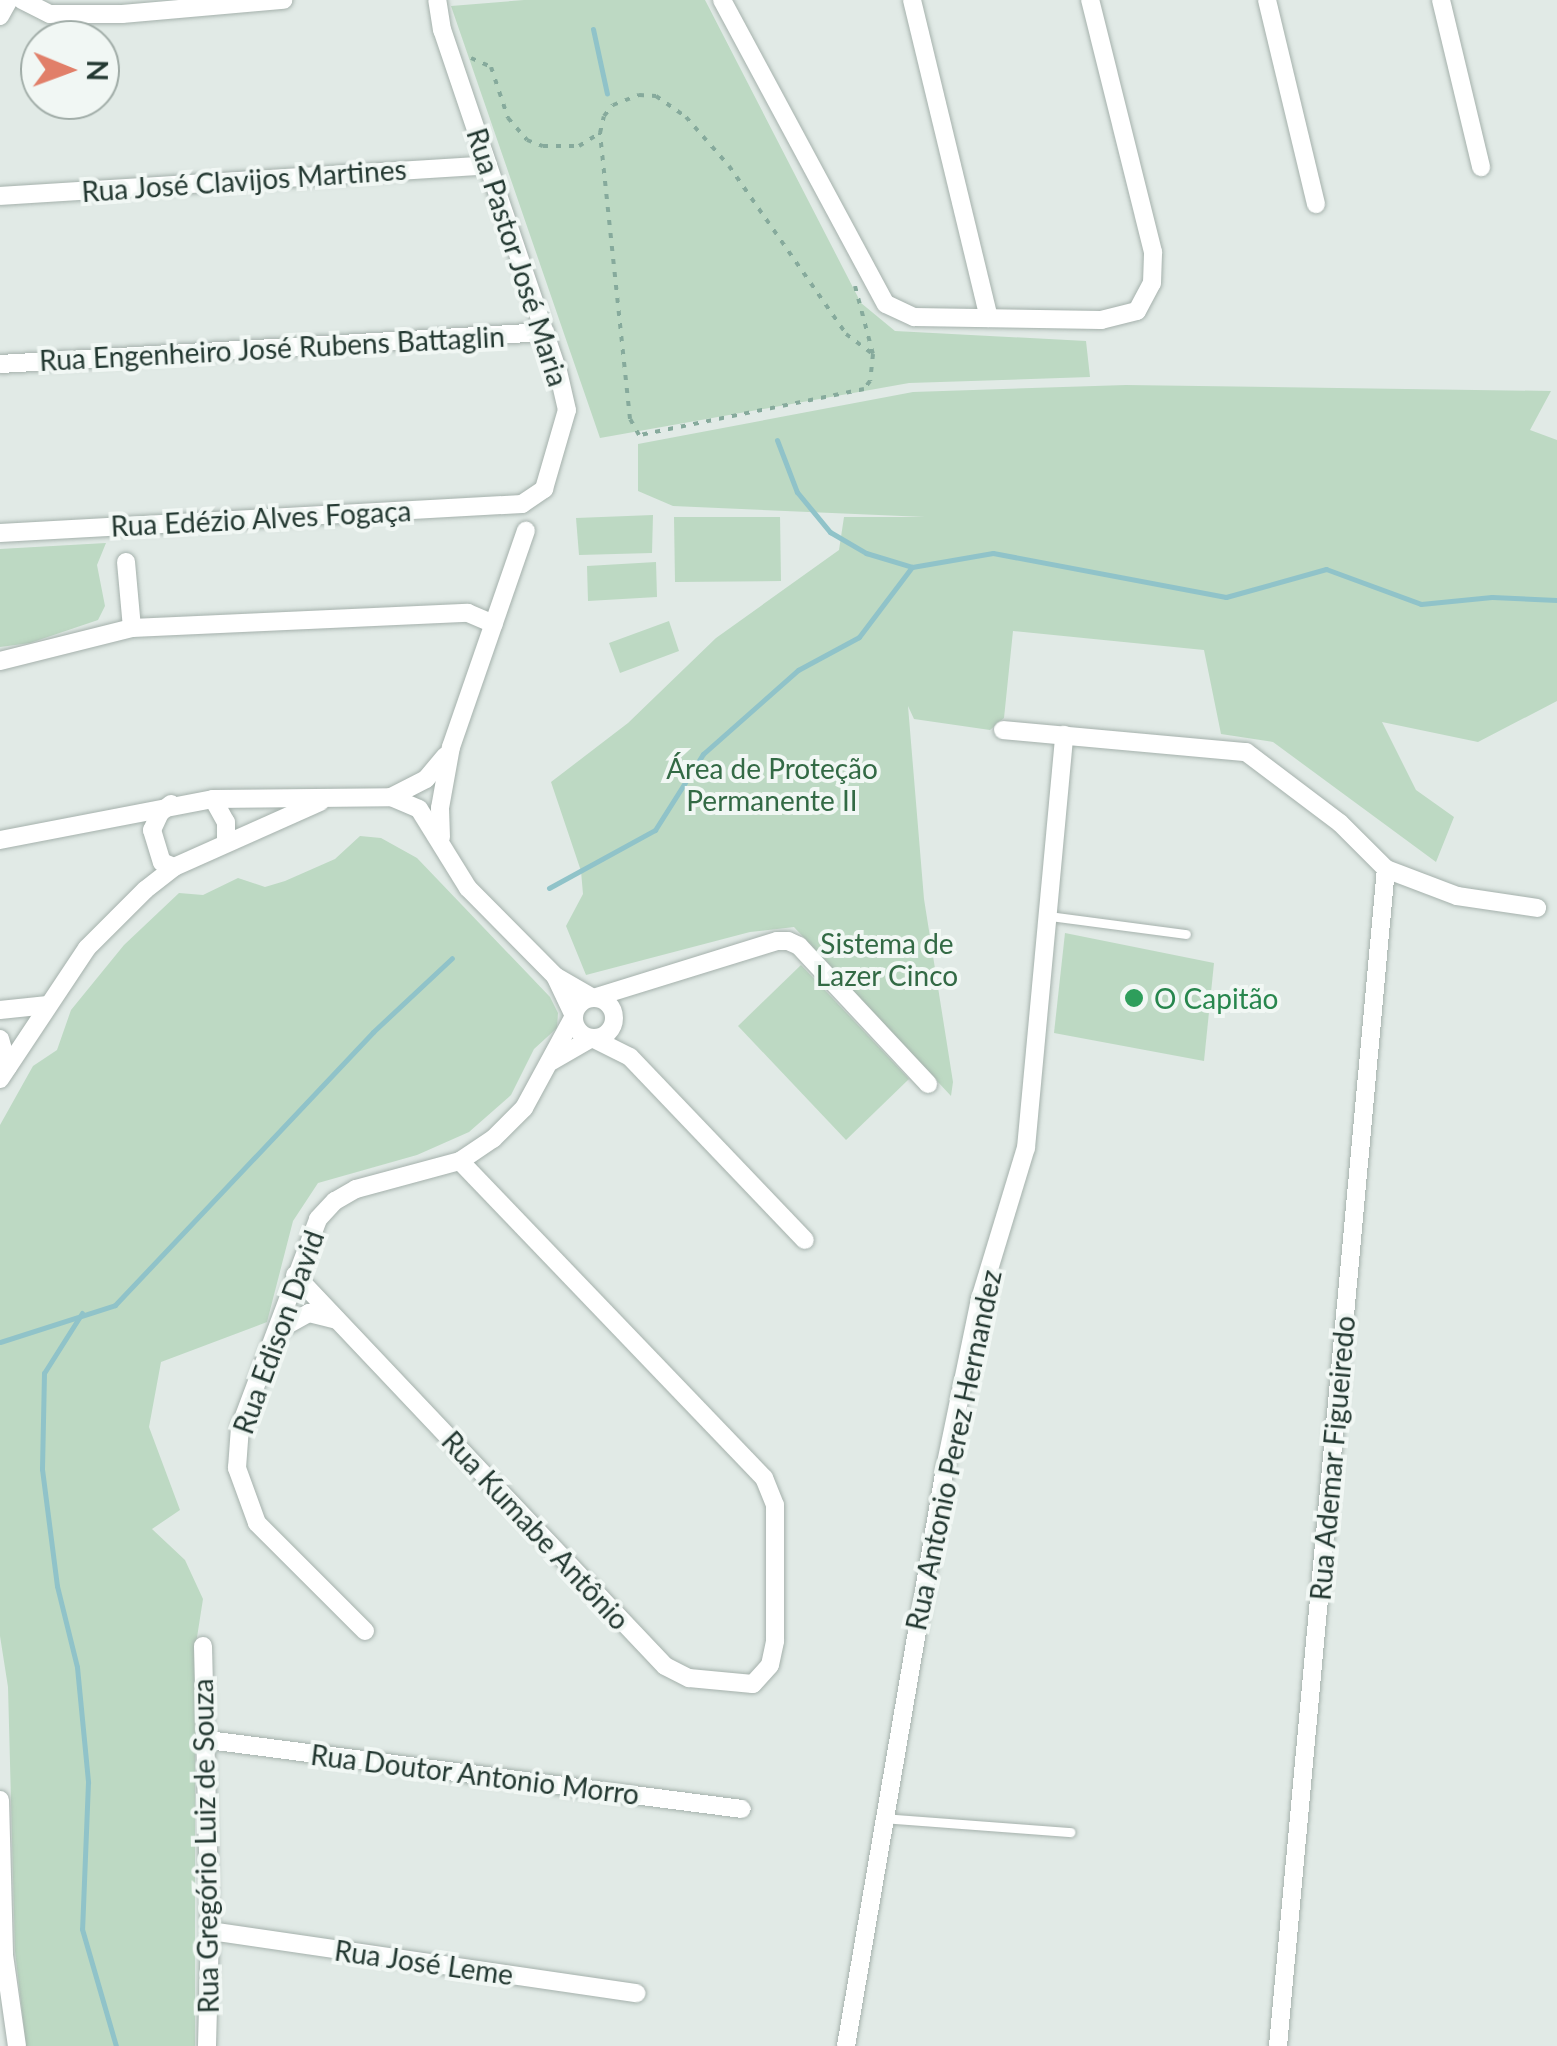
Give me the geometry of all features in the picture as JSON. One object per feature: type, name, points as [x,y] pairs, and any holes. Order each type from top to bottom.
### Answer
[{"type":"street","points":[[0,16],[9,0]]},
{"type":"street","points":[[22,0],[50,14],[86,14],[283,0]]},
{"type":"street","name":"Rua Pastor José Maria","points":[[438,0],[451,57],[545,332],[567,410],[544,489],[522,504]]},
{"type":"street","points":[[722,0],[886,304],[914,317],[1101,320],[1137,311],[1152,283],[1153,252],[1090,0]]},
{"type":"street","points":[[912,0],[989,318]]},
{"type":"street","points":[[1267,0],[1316,204]]},
{"type":"street","points":[[1441,0],[1480,167]]},
{"type":"street","name":"Rua José Clavijos Martines","points":[[0,196],[488,165]]},
{"type":"street","name":"Rua Engenheiro José Rubens Battaglin","points":[[0,364],[545,332]]},
{"type":"street","name":"Rua Edézio Alves Fogaça","points":[[0,533],[522,504]]},
{"type":"street","points":[[444,848],[440,802],[451,746],[526,530]]},
{"type":"street","points":[[126,562],[132,628]]},
{"type":"street","points":[[0,661],[132,628],[468,614],[494,624]]},
{"type":"street","points":[[1003,730],[1246,752],[1340,823],[1386,869],[1457,896],[1537,908]]},
{"type":"street","name":"Rua Antonio Perez Hernandez","points":[[846,2046],[945,1468],[980,1298],[1026,1148],[1064,736]]},
{"type":"street","points":[[0,840],[213,799],[391,797],[426,779],[451,746]]},
{"type":"street","points":[[391,797],[433,812],[440,802]]},
{"type":"street","points":[[213,799],[226,822],[226,843]]},
{"type":"street","points":[[4,1073],[87,948],[127,906],[174,868],[325,800]]},
{"type":"street","points":[[172,804],[160,813],[152,830],[156,853],[162,862],[174,868]]},
{"type":"street","points":[[419,810],[468,888],[555,976],[605,1001],[630,1057]]},
{"type":"street","name":"Rua Ademar Figueiredo","points":[[1278,2046],[1386,869]]},
{"type":"street","points":[[574,1016],[582,1002],[593,998],[722,956],[788,941],[799,946],[928,1084]]},
{"type":"street","points":[[555,976],[578,1030],[630,1057],[805,1240]]},
{"type":"street","points":[[592,1038],[606,1034],[614,1018],[643,984]]},
{"type":"street","points":[[0,1010],[48,1005]]},
{"type":"street","name":"Rua Edison David","points":[[365,1631],[257,1523],[241,1488],[237,1468],[240,1426],[318,1219],[335,1201],[380,1180],[460,1161],[494,1139],[524,1108],[574,1016]]},
{"type":"street","name":"Rua Edison David","points":[[552,1061],[592,1038]]},
{"type":"street","points":[[0,1039],[4,1073]]},
{"type":"street","name":"Rua Kumabe Antônio","points":[[295,1274],[664,1666],[689,1678],[746,1685],[760,1678],[770,1665],[775,1641],[775,1505],[764,1478],[460,1161]]},
{"type":"street","points":[[280,1328],[292,1318],[309,1313],[338,1320]]},
{"type":"street","name":"Rua Gregório Luiz de Souza","points":[[202,1646],[208,1740],[207,2046]]},
{"type":"street","name":"Rua Doutor Antonio Morro","points":[[208,1740],[742,1808]]},
{"type":"street","points":[[0,1800],[2,1958],[10,2035]]},
{"type":"street","name":"Rua José Leme","points":[[210,1931],[637,1993]]},
{"type":"lane","points":[[1049,916],[1186,934]]},
{"type":"lane","points":[[883,1818],[1070,1832]]},
{"type":"path","points":[[451,57],[480,59],[490,67],[508,118],[527,140],[542,146],[579,146],[600,134]]},
{"type":"path","points":[[855,246],[856,300],[873,354],[870,381],[854,394],[639,434],[630,419],[600,134],[604,116],[626,98],[656,96],[672,105],[729,166],[846,334],[873,354]]},
{"type":"green space","points":[[524,0],[705,0],[861,303],[895,331],[1086,341],[1090,377],[909,383],[600,438],[451,6]]},
{"type":"green space","points":[[1126,385],[1551,391],[1530,430],[1557,440],[1557,701],[1478,742],[1382,722],[1416,790],[1454,817],[1436,862],[1273,742],[1221,734],[1204,650],[1013,631],[1004,718],[990,730],[914,719],[908,706],[924,899],[953,1082],[951,1096],[794,927],[750,932],[586,975],[566,926],[583,894],[581,871],[551,782],[628,723],[716,638],[839,550],[844,517],[925,517],[673,506],[638,491],[638,444],[913,392]]},
{"type":"green space","points":[[653,515],[652,553],[579,555],[576,518]]},
{"type":"green space","points":[[674,517],[780,517],[781,581],[675,582]]},
{"type":"green space","points":[[106,543],[97,565],[105,606],[98,620],[30,643],[0,647],[0,549]]},
{"type":"green space","points":[[656,562],[657,597],[588,601],[587,566]]},
{"type":"green space","points":[[669,621],[679,651],[620,673],[609,643]]},
{"type":"green space","points":[[360,836],[381,838],[417,858],[550,997],[558,1013],[557,1028],[534,1049],[511,1095],[469,1132],[417,1155],[318,1183],[293,1221],[267,1322],[161,1362],[149,1427],[180,1510],[152,1529],[185,1560],[203,1599],[195,1650],[195,2046],[26,2046],[15,1951],[8,1687],[0,1636],[0,1125],[33,1066],[57,1050],[71,1010],[124,945],[179,893],[203,895],[238,878],[265,887],[285,881],[335,859]]},
{"type":"green space","name":"O Capitão","points":[[1065,933],[1214,963],[1204,1061],[1054,1033]]},
{"type":"green space","points":[[801,965],[909,1079],[846,1140],[738,1026]]},
{"type":"waterway","points":[[593,29],[607,94]]},
{"type":"waterway","points":[[777,440],[797,492],[830,532],[866,553],[912,567]]},
{"type":"waterway","points":[[549,888],[655,830],[703,754],[798,670],[859,637],[912,567],[993,553],[1226,597],[1326,569],[1421,604],[1492,597],[1557,600]]},
{"type":"waterway","points":[[0,1342],[115,1305],[373,1032],[452,958]]},
{"type":"waterway","points":[[82,1313],[44,1373],[42,1469],[57,1586],[77,1667],[88,1782],[82,1929],[116,2046]]},
{"type":"place","name":"O Capitão","points":[[1134,998]]},
{"type":"park label","name":"Área de Proteção Permanente II","points":[[772,784]]},
{"type":"park label","name":"Sistema de Lazer Cinco","points":[[887,959]]}]
